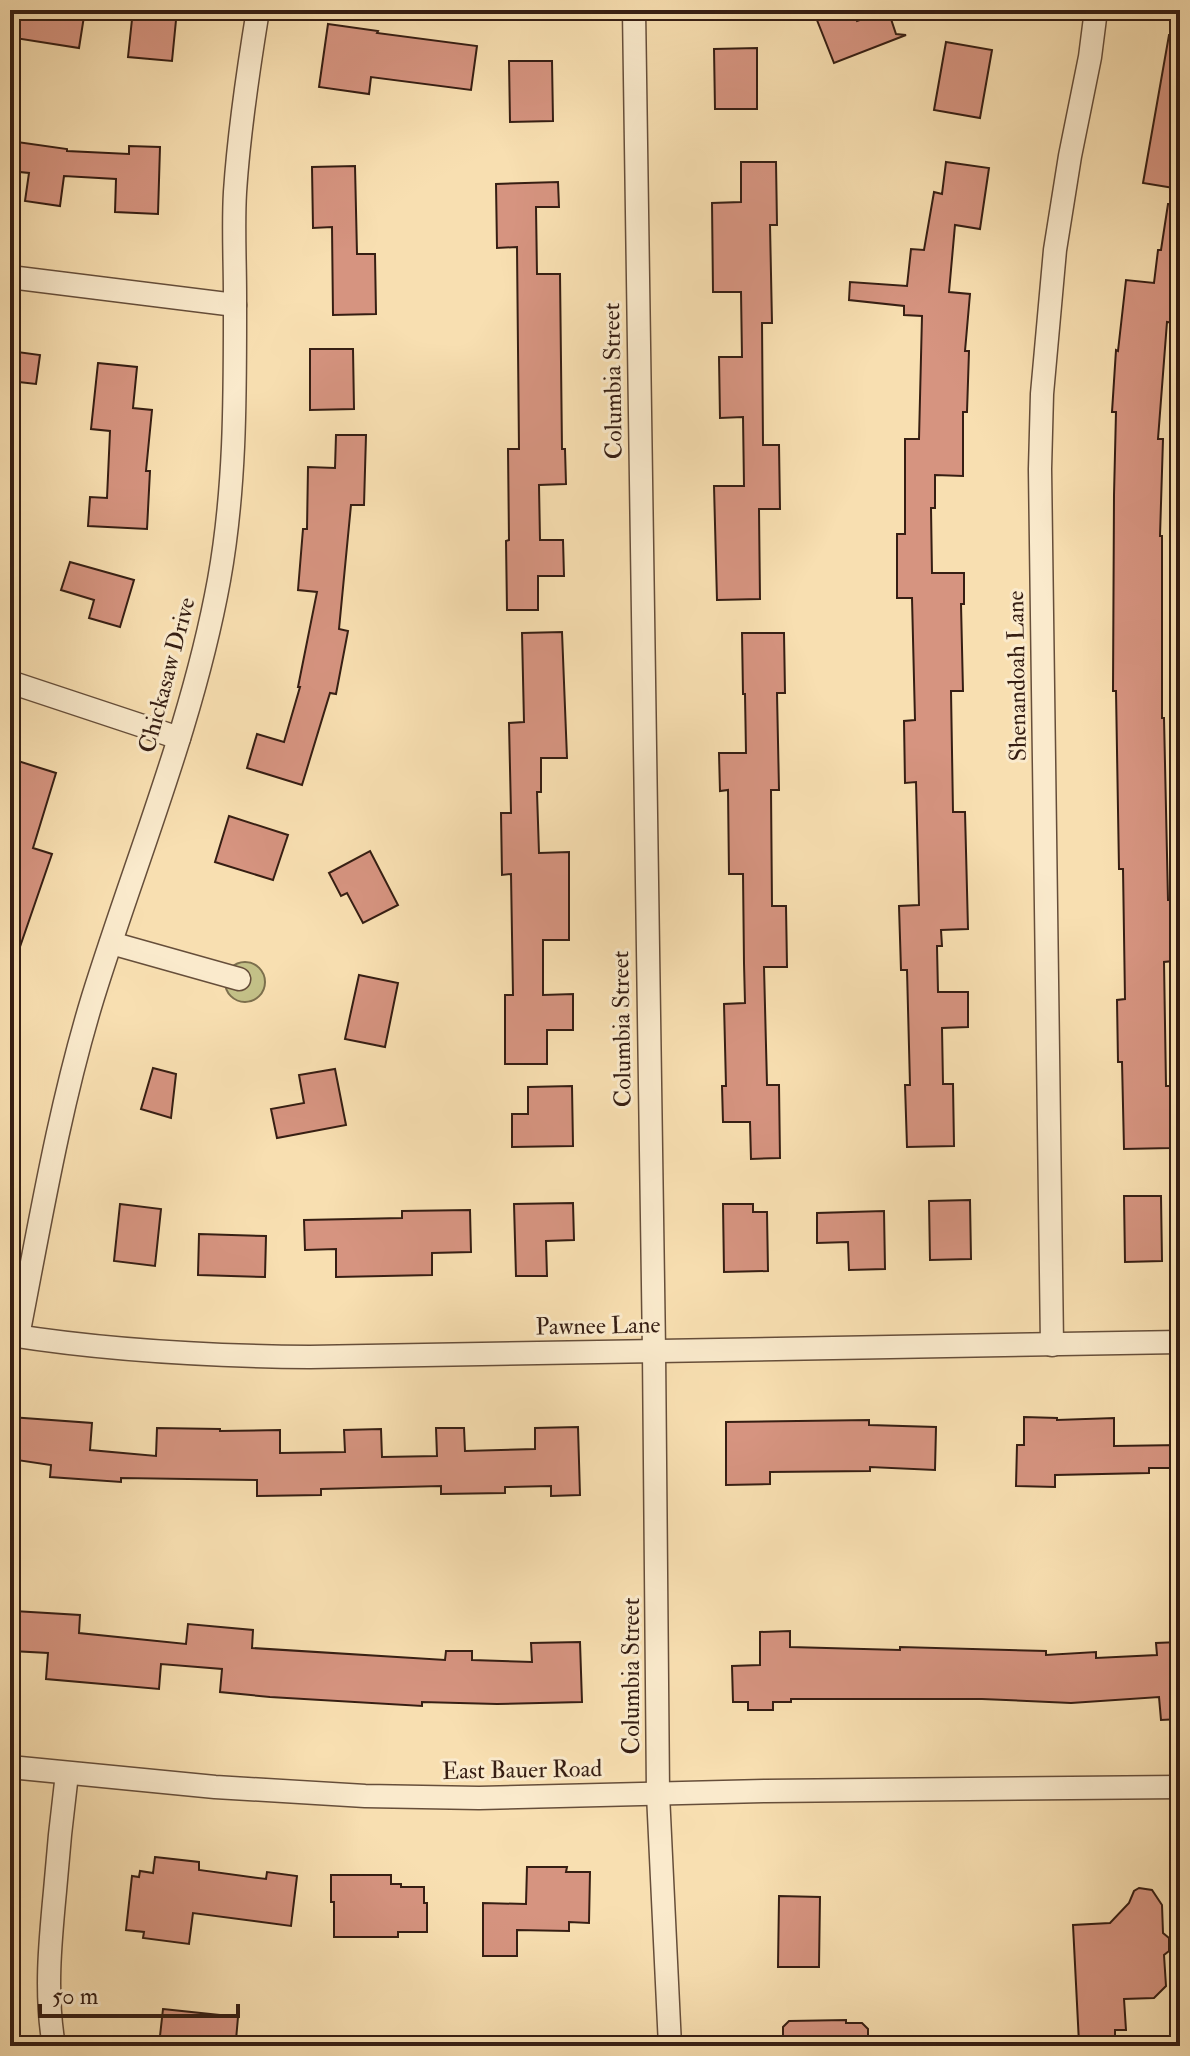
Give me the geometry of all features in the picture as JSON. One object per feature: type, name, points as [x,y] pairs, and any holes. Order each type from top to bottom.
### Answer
[{"type":"street","name":"Chickasaw Drive","points":[[14,1336],[53,1154],[93,998],[196,684],[210,625],[228,516],[234,441],[235,195],[242,107],[258,10]]},
{"type":"street","name":"Columbia Street","points":[[634,10],[658,1794],[670,2046]]},
{"type":"street","name":"Shenandoah Lane","points":[[1052,1345],[1040,469],[1043,378],[1055,250],[1096,10]]},
{"type":"street","points":[[10,277],[235,305]]},
{"type":"street","points":[[10,682],[179,738]]},
{"type":"street","points":[[111,943],[239,979]]},
{"type":"street","name":"Pawnee Lane","points":[[14,1336],[126,1350],[310,1357],[1180,1342]]},
{"type":"street","name":"East Bauer Road","points":[[10,1767],[215,1787],[365,1796],[479,1798],[766,1791],[1180,1787]]},
{"type":"street","points":[[54,2046],[49,2017],[49,1965],[67,1774]]},
{"type":"shaded area","points":[[245,962],[259,968],[265,982],[259,996],[245,1002],[231,996],[225,982],[231,968]]},
{"type":"building","points":[[20,10],[85,10],[79,48],[15,38]]},
{"type":"building","points":[[133,10],[177,10],[172,61],[128,57]]},
{"type":"building","points":[[813,10],[852,10],[857,21],[888,10],[896,34],[906,35],[834,63]]},
{"type":"building","points":[[328,24],[477,46],[471,90],[371,77],[369,94],[319,87]]},
{"type":"building","points":[[1169,35],[1180,36],[1180,189],[1143,183]]},
{"type":"building","points":[[946,42],[992,50],[980,118],[934,110]]},
{"type":"building","points":[[757,48],[757,109],[715,109],[714,49]]},
{"type":"building","points":[[509,61],[552,61],[553,121],[510,122]]},
{"type":"building","points":[[10,141],[67,151],[129,154],[129,146],[160,147],[158,214],[115,212],[116,179],[64,176],[60,206],[25,201],[29,173],[10,171]]},
{"type":"building","points":[[741,162],[776,162],[777,225],[770,225],[772,323],[762,323],[763,445],[779,445],[780,509],[759,509],[760,599],[717,600],[714,486],[744,486],[743,417],[720,418],[719,357],[742,357],[741,292],[713,292],[712,203],[741,202]]},
{"type":"building","points":[[946,162],[989,168],[980,229],[955,225],[949,292],[970,294],[965,351],[969,351],[967,412],[963,412],[963,476],[935,475],[935,508],[931,508],[932,573],[964,573],[964,604],[961,604],[963,691],[951,691],[953,812],[965,812],[968,929],[941,930],[942,946],[937,946],[938,992],[968,992],[968,1027],[942,1028],[943,1084],[953,1084],[954,1146],[907,1147],[905,1085],[910,1085],[907,970],[901,970],[899,906],[919,905],[916,782],[905,783],[904,721],[915,720],[912,598],[897,598],[897,534],[905,534],[905,439],[919,439],[922,316],[904,315],[904,306],[849,300],[850,282],[907,286],[911,249],[924,250],[934,192],[942,194]]},
{"type":"building","points":[[355,166],[357,254],[375,254],[376,314],[333,315],[332,227],[313,228],[312,167]]},
{"type":"building","points":[[558,182],[559,207],[536,207],[537,274],[560,274],[562,449],[565,449],[566,484],[539,485],[540,540],[563,540],[564,576],[538,576],[538,610],[507,610],[508,449],[519,449],[517,247],[497,248],[496,184]]},
{"type":"building","points":[[1168,204],[1180,204],[1180,324],[1167,322],[1158,439],[1163,439],[1160,536],[1162,718],[1173,961],[1164,962],[1166,1086],[1170,1086],[1171,1148],[1124,1149],[1122,1062],[1118,1062],[1117,1000],[1125,999],[1123,869],[1119,869],[1116,691],[1113,691],[1116,412],[1112,412],[1116,350],[1126,280],[1154,283]]},
{"type":"building","points":[[310,349],[353,349],[354,409],[310,410]]},
{"type":"building","points":[[10,351],[40,355],[36,384],[10,381]]},
{"type":"building","points":[[98,363],[137,367],[133,408],[152,410],[146,471],[150,471],[147,529],[88,526],[90,497],[107,498],[110,431],[91,429]]},
{"type":"building","points":[[336,435],[366,435],[364,505],[351,505],[339,629],[348,631],[336,694],[330,693],[302,785],[247,768],[257,734],[284,742],[300,687],[317,592],[298,590],[303,529],[307,529],[308,467],[335,468]]},
{"type":"building","points":[[70,562],[134,580],[120,627],[89,618],[94,600],[61,590]]},
{"type":"building","points":[[562,632],[567,758],[541,758],[541,792],[537,792],[539,853],[569,852],[569,940],[543,940],[543,995],[573,994],[573,1030],[547,1030],[547,1064],[505,1064],[505,995],[513,995],[511,874],[502,875],[501,813],[511,813],[509,723],[524,722],[522,633]]},
{"type":"building","points":[[742,633],[784,633],[785,693],[777,693],[779,790],[771,790],[772,906],[786,906],[787,967],[764,967],[767,1085],[779,1085],[780,1158],[751,1159],[750,1122],[723,1122],[722,1086],[726,1086],[724,1004],[745,1003],[743,874],[729,874],[728,790],[720,791],[719,753],[746,753]]},
{"type":"building","points":[[18,761],[56,773],[33,848],[52,854],[13,967],[10,966],[10,788]]},
{"type":"building","points":[[229,816],[288,835],[273,880],[215,862]]},
{"type":"building","points":[[370,851],[398,905],[363,923],[347,893],[341,896],[329,873]]},
{"type":"building","points":[[359,975],[398,983],[385,1047],[345,1039]]},
{"type":"building","points":[[153,1068],[176,1074],[171,1118],[141,1109]]},
{"type":"building","points":[[335,1069],[346,1125],[277,1138],[271,1109],[304,1103],[299,1075]]},
{"type":"building","points":[[572,1086],[573,1146],[512,1147],[512,1114],[528,1114],[528,1087]]},
{"type":"building","points":[[1124,1196],[1161,1196],[1162,1261],[1125,1262]]},
{"type":"building","points":[[970,1200],[971,1259],[930,1260],[929,1201]]},
{"type":"building","points":[[573,1203],[574,1240],[546,1241],[547,1276],[516,1276],[514,1204]]},
{"type":"building","points":[[120,1204],[161,1209],[155,1266],[114,1261]]},
{"type":"building","points":[[723,1204],[753,1204],[753,1212],[767,1212],[768,1271],[724,1272]]},
{"type":"building","points":[[470,1210],[471,1252],[432,1253],[432,1275],[336,1277],[336,1249],[305,1250],[304,1220],[402,1218],[402,1211]]},
{"type":"building","points":[[884,1211],[885,1269],[849,1270],[848,1242],[817,1243],[817,1213]]},
{"type":"building","points":[[199,1234],[266,1236],[265,1277],[198,1275]]},
{"type":"building","points":[[10,1417],[92,1423],[90,1450],[156,1456],[157,1428],[280,1430],[280,1453],[345,1452],[344,1430],[381,1429],[382,1457],[437,1456],[436,1428],[464,1428],[465,1451],[535,1449],[535,1428],[578,1427],[580,1495],[551,1496],[551,1486],[505,1487],[505,1493],[441,1494],[441,1486],[321,1489],[321,1495],[257,1496],[257,1480],[121,1478],[121,1482],[50,1477],[51,1465],[10,1459]]},
{"type":"building","points":[[1024,1417],[1057,1420],[1114,1418],[1114,1446],[1180,1445],[1180,1468],[1149,1468],[1149,1473],[1055,1475],[1055,1487],[1016,1486],[1017,1445],[1024,1445]]},
{"type":"building","points":[[869,1420],[869,1425],[936,1427],[935,1470],[870,1467],[870,1471],[770,1472],[770,1484],[726,1485],[726,1422]]},
{"type":"building","points":[[14,1611],[80,1615],[79,1633],[186,1644],[188,1624],[253,1630],[252,1648],[445,1660],[446,1651],[472,1651],[472,1660],[532,1662],[531,1643],[580,1642],[582,1702],[422,1702],[422,1706],[270,1697],[220,1692],[222,1669],[161,1664],[159,1689],[46,1679],[48,1653],[12,1651]]},
{"type":"building","points":[[790,1631],[790,1647],[1046,1651],[1046,1655],[1096,1652],[1096,1658],[1157,1655],[1156,1643],[1179,1642],[1180,1719],[1161,1720],[1159,1697],[1071,1703],[982,1699],[791,1699],[791,1702],[773,1702],[773,1710],[748,1710],[748,1702],[733,1702],[732,1666],[760,1665],[760,1632]]},
{"type":"building","points":[[155,1857],[199,1862],[199,1870],[266,1879],[267,1872],[297,1876],[291,1926],[193,1913],[189,1944],[143,1938],[144,1932],[126,1930],[132,1876],[139,1877],[140,1871],[153,1873]]},
{"type":"building","points":[[527,1867],[567,1867],[566,1872],[590,1872],[589,1923],[569,1922],[569,1931],[517,1930],[517,1956],[483,1956],[483,1903],[526,1904]]},
{"type":"building","points":[[331,1875],[391,1875],[391,1884],[424,1887],[427,1932],[398,1932],[398,1937],[334,1937]]},
{"type":"building","points":[[1139,1888],[1152,1890],[1162,1905],[1163,1933],[1169,1938],[1169,1951],[1164,1955],[1166,1986],[1154,1998],[1124,1999],[1126,2030],[1115,2030],[1115,2042],[1079,2043],[1073,1925],[1110,1923]]},
{"type":"building","points":[[779,1896],[820,1897],[819,1967],[778,1967]]},
{"type":"building","points":[[163,2009],[238,2017],[236,2040],[224,2039],[223,2046],[176,2046],[176,2038],[160,2036]]},
{"type":"building","points":[[846,2020],[846,2023],[862,2023],[868,2029],[868,2046],[791,2046],[783,2039],[783,2027],[789,2021]]}]
